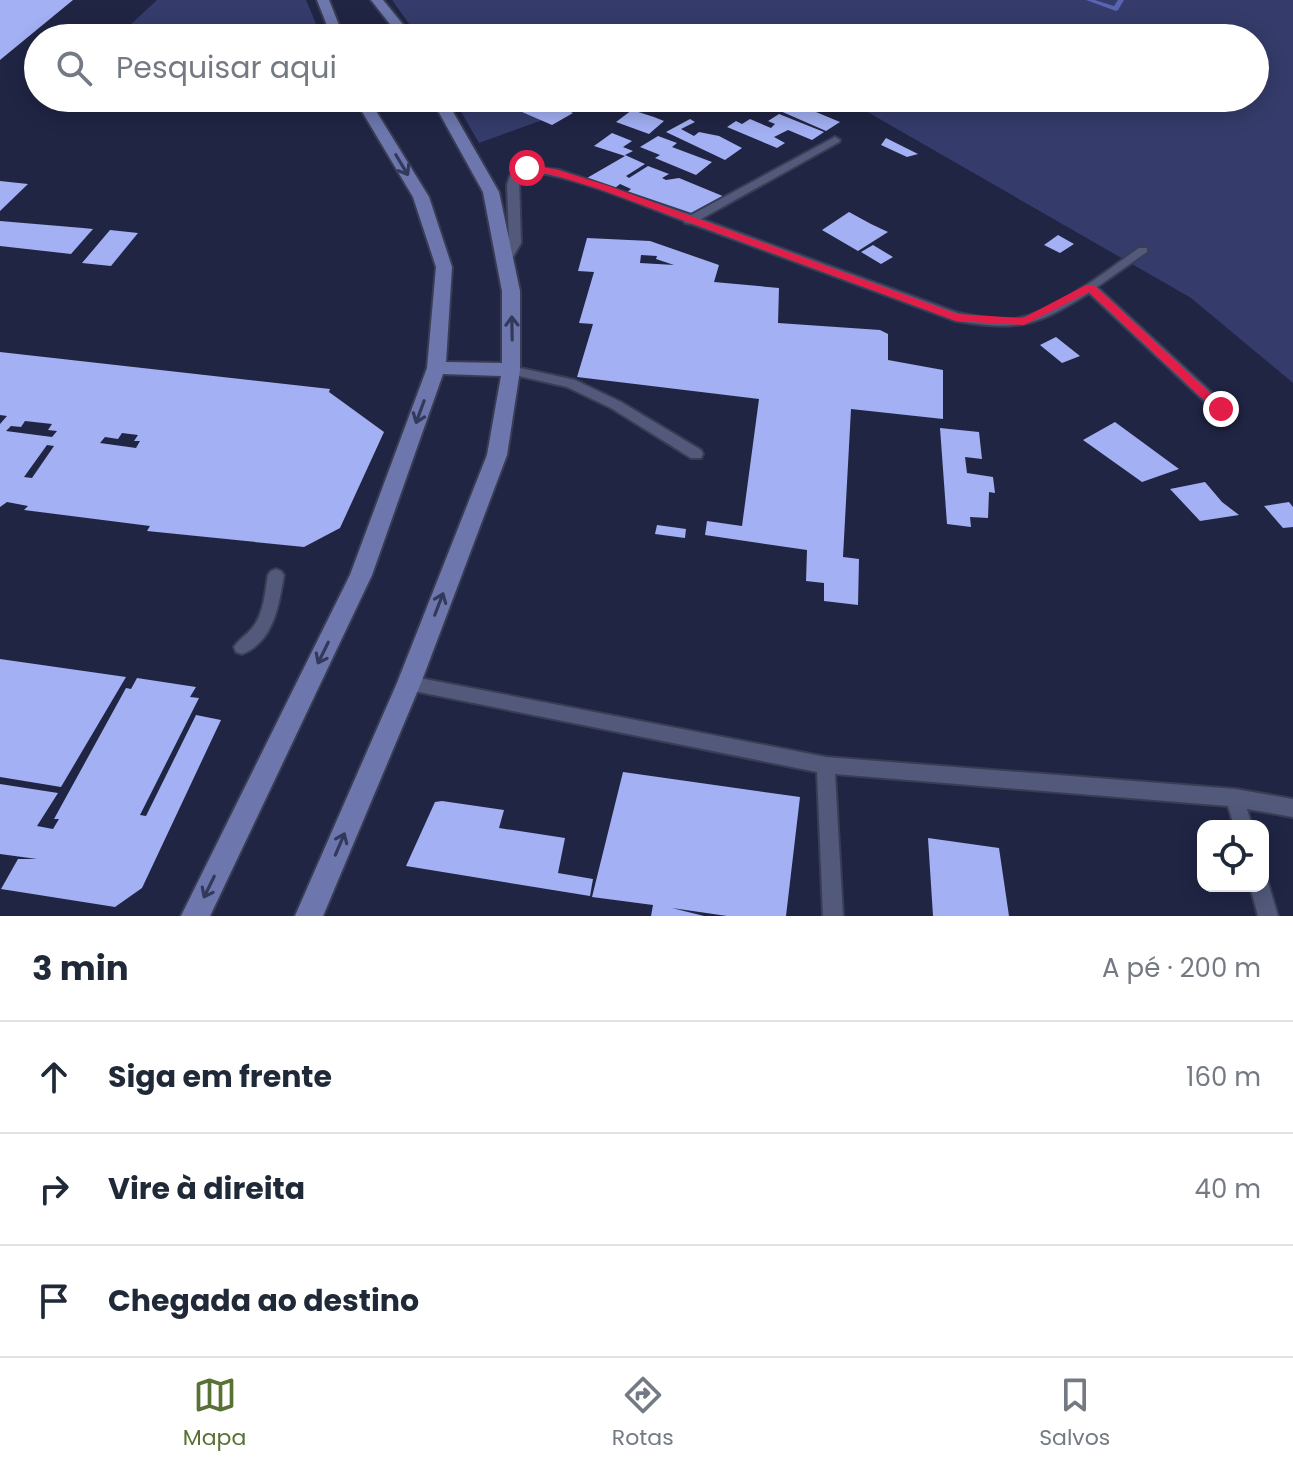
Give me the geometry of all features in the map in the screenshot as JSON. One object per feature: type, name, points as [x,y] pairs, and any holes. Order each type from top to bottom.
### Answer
[{"type":"street","points":[[323,0],[332,24]]},
{"type":"street","points":[[377,0],[397,24]]},
{"type":"street","points":[[195,916],[361,575],[436,368],[444,267],[421,197],[369,112]]},
{"type":"street","points":[[309,916],[409,683],[497,455],[511,370],[511,291],[491,192],[446,112]]},
{"type":"street","points":[[436,368],[511,370]]},
{"type":"lane","points":[[689,221],[835,140]]},
{"type":"lane","points":[[505,261],[515,243],[512,185],[514,178],[527,168],[555,172],[606,188],[956,317],[1024,321],[1090,287],[1143,250]]},
{"type":"lane","points":[[1090,287],[1221,409]]},
{"type":"lane","points":[[511,370],[570,383],[616,405],[696,454]]},
{"type":"lane","points":[[242,647],[259,635],[267,620],[276,575]]},
{"type":"lane","points":[[409,683],[826,765],[1235,798],[1293,808]]},
{"type":"lane","points":[[826,765],[833,916]]},
{"type":"lane","points":[[1235,798],[1241,820]]},
{"type":"lane","points":[[1262,892],[1268,916]]},
{"type":"shaded area","points":[[0,0],[392,0],[409,24],[24,24],[24,112],[461,112],[479,143],[565,112],[867,112],[1191,298],[1293,383],[1293,916],[0,916]]},
{"type":"shaded area","points":[[157,0],[306,0],[316,24],[131,24]]},
{"type":"shaded area","points":[[392,0],[1293,0],[1293,383],[1191,298],[867,112],[1269,112],[1269,24],[409,24]]},
{"type":"shaded area","points":[[461,112],[565,112],[479,143]]},
{"type":"building","points":[[0,0],[73,0],[44,24],[24,24],[24,40],[0,60]]},
{"type":"building","points":[[522,112],[573,113],[552,125]]},
{"type":"building","points":[[629,112],[664,121],[649,134],[616,122]]},
{"type":"building","points":[[783,112],[816,112],[840,122],[826,131]]},
{"type":"building","points":[[779,114],[824,132],[812,140],[788,130],[774,137],[785,143],[777,148],[727,127],[736,121],[742,124],[750,119],[771,128],[775,124],[768,121]]},
{"type":"building","points":[[690,119],[695,122],[681,129],[694,136],[699,132],[719,136],[742,148],[725,160],[666,132]]},
{"type":"building","points":[[612,133],[632,141],[623,147],[633,151],[625,155],[645,164],[626,176],[629,178],[648,166],[669,174],[662,178],[666,180],[679,178],[725,197],[691,216],[626,193],[631,189],[620,184],[615,188],[587,178],[625,156],[594,146]]},
{"type":"building","points":[[658,136],[677,143],[672,147],[712,162],[696,175],[655,158],[660,155],[640,147]]},
{"type":"building","points":[[886,138],[918,154],[907,157],[881,145]]},
{"type":"building","points":[[0,181],[28,184],[0,211]]},
{"type":"building","points":[[849,212],[888,232],[858,251],[822,230]]},
{"type":"building","points":[[0,221],[93,229],[71,254],[0,246]]},
{"type":"building","points":[[110,230],[138,233],[111,266],[82,263]]},
{"type":"building","points":[[1058,235],[1074,244],[1060,253],[1044,245]]},
{"type":"building","points":[[587,238],[650,241],[719,265],[714,282],[779,288],[778,323],[880,330],[888,334],[888,360],[943,370],[943,419],[851,409],[843,557],[859,559],[858,605],[824,601],[824,583],[806,581],[807,550],[705,535],[707,521],[742,526],[759,399],[577,377],[593,324],[579,323],[594,272],[578,271]],"holes":[[[641,255],[657,256],[656,259],[674,265],[640,263]]]},
{"type":"building","points":[[873,245],[893,257],[881,264],[861,252]]},
{"type":"building","points":[[1056,337],[1080,356],[1062,363],[1040,345]]},
{"type":"building","points":[[0,352],[330,389],[329,392],[384,432],[340,528],[304,547],[147,531],[150,526],[24,510],[28,506],[7,502],[0,507],[0,424],[7,416],[0,415]],"holes":[[[25,421],[52,424],[48,430],[57,431],[52,437],[6,431],[11,426],[21,427]],[[122,433],[138,435],[134,441],[140,441],[136,448],[100,443],[105,437],[118,439]],[[47,445],[54,446],[32,478],[24,477]]]},
{"type":"building","points":[[1115,422],[1179,469],[1142,482],[1083,440]]},
{"type":"building","points":[[940,428],[979,432],[982,459],[965,457],[967,473],[993,477],[995,493],[989,492],[988,518],[970,517],[971,527],[947,524]]},
{"type":"building","points":[[1205,482],[1222,502],[1239,515],[1200,521],[1170,489]]},
{"type":"building","points":[[1289,502],[1293,507],[1293,527],[1283,528],[1264,506]]},
{"type":"building","points":[[657,525],[686,529],[685,538],[655,534]]},
{"type":"building","points":[[0,659],[126,677],[61,787],[0,777]]},
{"type":"building","points":[[137,678],[196,687],[190,697],[199,698],[140,815],[146,816],[196,715],[221,720],[142,888],[115,907],[1,889],[18,859],[37,859],[0,854],[0,784],[58,793],[37,826],[53,829],[59,819],[54,819],[126,688],[131,689]]},
{"type":"building","points":[[623,772],[800,797],[786,916],[727,916],[672,908],[704,916],[651,916],[653,905],[592,897]]},
{"type":"building","points":[[435,802],[504,810],[499,828],[565,838],[558,873],[593,879],[590,896],[406,866]]},
{"type":"building","points":[[928,838],[999,848],[1009,916],[933,916]]},
{"type":"waterway","points":[[1089,0],[1116,9],[1121,0]]},
{"type":"route","points":[[527,168],[555,172],[606,188],[956,317],[985,322],[1024,321],[1090,287],[1221,409]]}]
